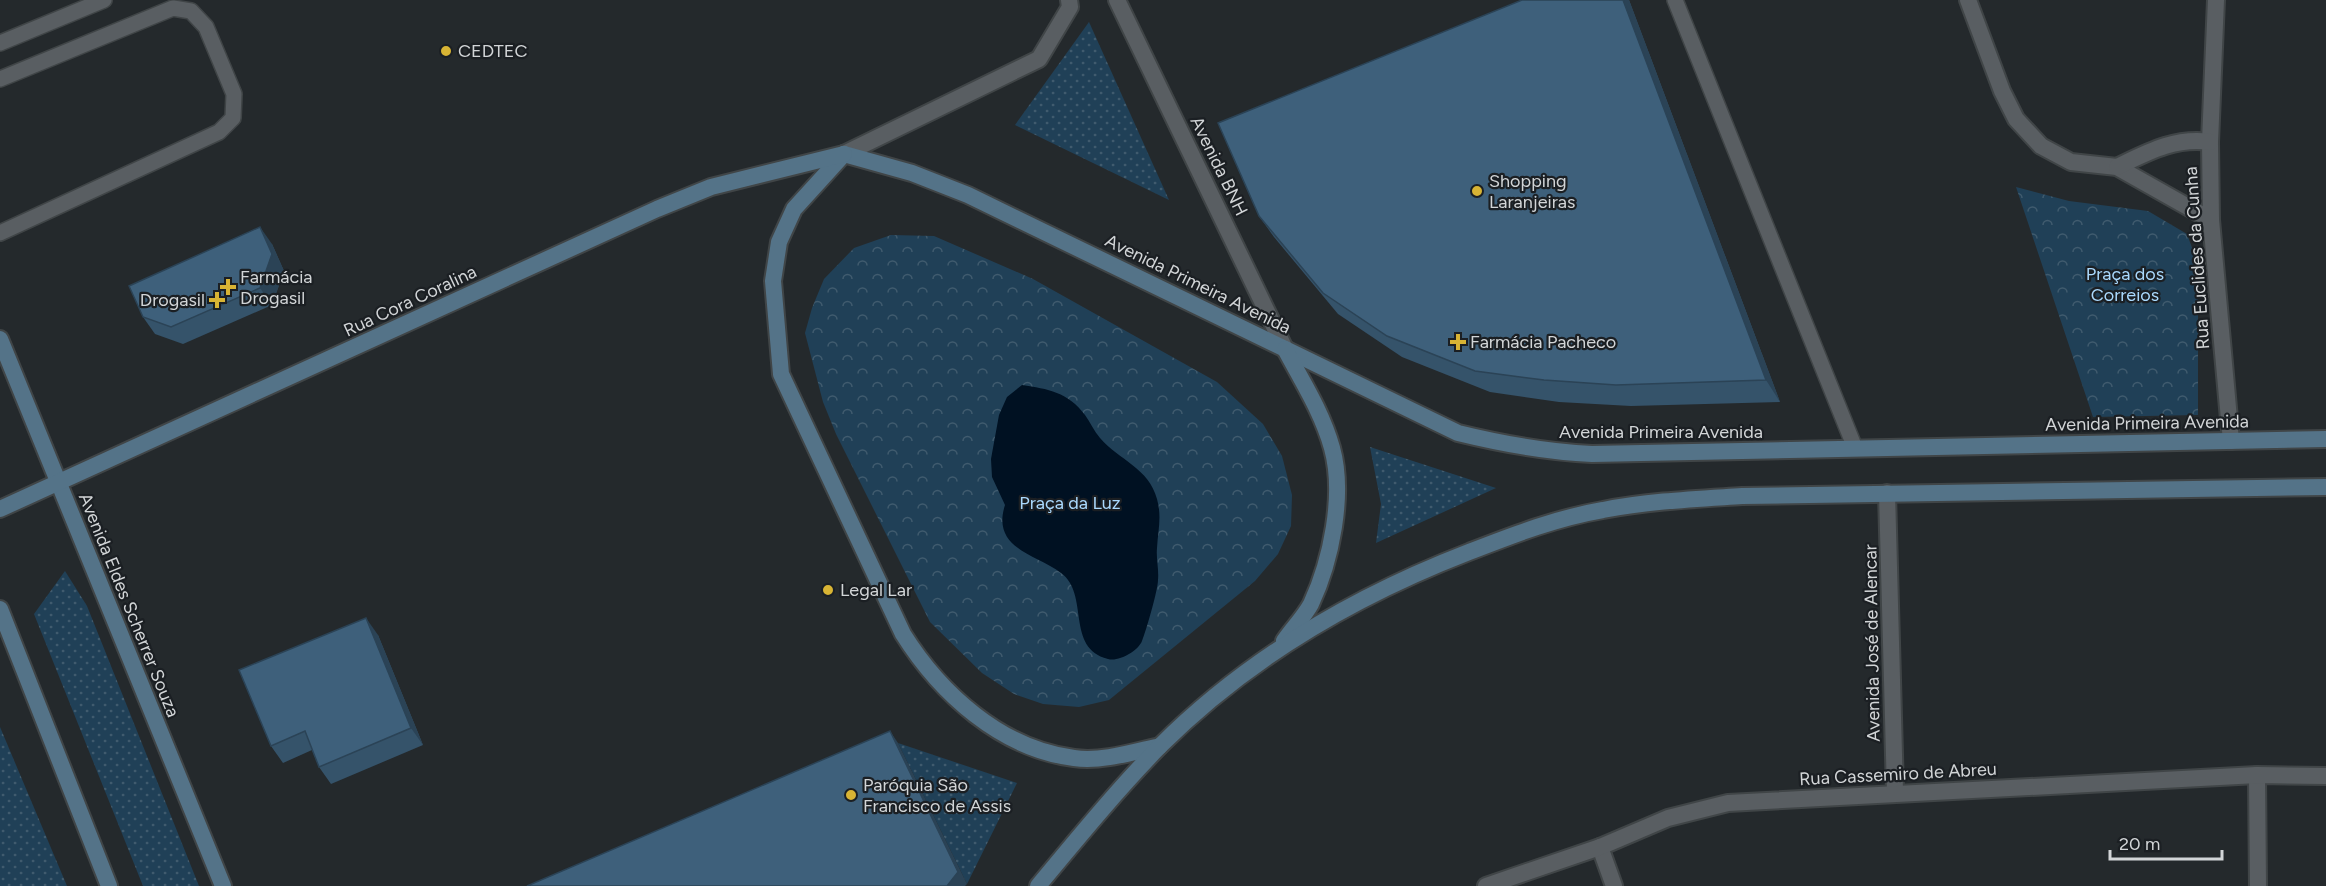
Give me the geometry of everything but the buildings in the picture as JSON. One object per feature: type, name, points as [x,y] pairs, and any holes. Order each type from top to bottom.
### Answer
[{"type":"main road","name":"Avenida Primeira Avenida","points":[[844,154],[912,173],[978,199],[1458,434],[1542,452],[1592,454],[2326,439]]},
{"type":"main road","name":"Rua Cora Coralina","points":[[0,509],[711,186],[844,154]]},
{"type":"main road","points":[[844,154],[794,209],[779,242],[773,281],[781,374],[903,634],[923,664],[952,696],[980,718],[1025,744],[1074,758],[1109,757],[1160,746]]},
{"type":"main road","name":"Avenida Eldes Scherrer Souza","points":[[0,339],[223,886]]},
{"type":"main road","points":[[1276,651],[1310,605],[1328,559],[1337,505],[1333,449],[1318,409],[1285,349]]},
{"type":"main road","points":[[1038,886],[1160,746],[1214,699],[1276,651],[1324,619],[1381,590],[1450,559],[1535,526],[1602,510],[1661,502],[1742,496],[2326,487]]},
{"type":"main road","points":[[0,609],[109,886]]},
{"type":"street","points":[[844,154],[1039,59],[1070,7],[1069,0]]},
{"type":"street","name":"Avenida BNH","points":[[1118,0],[1285,349]]},
{"type":"street","points":[[1968,0],[2002,91],[2016,119],[2041,146],[2071,162],[2117,167],[2211,220]]},
{"type":"street","name":"Rua Euclides da Cunha","points":[[2216,0],[2210,142],[2211,220],[2231,441]]},
{"type":"street","points":[[2117,167],[2173,142],[2190,139],[2210,142]]},
{"type":"street","name":"Avenida José de Alencar","points":[[1887,493],[1895,792]]},
{"type":"street","points":[[2257,775],[2258,886]]},
{"type":"street","name":"Rua Cassemiro de Abreu","points":[[1486,886],[1600,847],[1668,818],[1728,803],[1895,792],[2257,775],[2326,776]]},
{"type":"street","points":[[1600,847],[1614,886]]},
{"type":"lane","points":[[0,43],[104,0]]},
{"type":"lane","points":[[1675,0],[1855,448]]},
{"type":"lane","points":[[0,79],[173,8],[191,10],[206,27],[234,94],[233,118],[219,132],[0,233]]},
{"type":"green space","points":[[1089,22],[1169,200],[1015,125]]},
{"type":"green space","name":"Praça dos Correios","points":[[2016,187],[2069,201],[2148,211],[2187,234],[2198,264],[2198,415],[2093,417]]},
{"type":"green space","name":"Praça da Luz","points":[[891,235],[934,236],[1033,279],[1217,382],[1263,424],[1282,456],[1292,495],[1291,526],[1278,554],[1255,581],[1109,700],[1079,707],[1043,704],[1014,694],[982,673],[930,622],[836,434],[823,402],[805,333],[824,279],[854,248]]},
{"type":"green space","points":[[1370,447],[1496,488],[1376,543],[1381,504]]},
{"type":"green space","points":[[65,571],[87,606],[199,886],[143,886],[34,614]]},
{"type":"green space","points":[[0,727],[67,886],[0,886]]},
{"type":"green space","points":[[898,743],[1017,783],[967,884]]},
{"type":"shaded area","points":[[1022,385],[1049,390],[1072,401],[1085,415],[1100,438],[1140,472],[1153,488],[1159,518],[1156,592],[1140,645],[1123,657],[1108,659],[1095,653],[1087,644],[1082,632],[1075,594],[1070,582],[1051,566],[1018,548],[1004,532],[1002,520],[1005,505],[992,477],[991,459],[999,415],[1007,397]]},
{"type":"place","name":"CEDTEC","points":[[446,51]]},
{"type":"place","name":"Shopping Laranjeiras","points":[[1477,191]]},
{"type":"place","name":"Farmácia Drogasil","points":[[228,287]]},
{"type":"place","name":"Drogasil","points":[[217,300]]},
{"type":"place","name":"Farmácia Pacheco","points":[[1458,342]]},
{"type":"place","name":"Legal Lar","points":[[828,590]]},
{"type":"place","name":"Paróquia São Francisco de Assis","points":[[851,795]]}]
